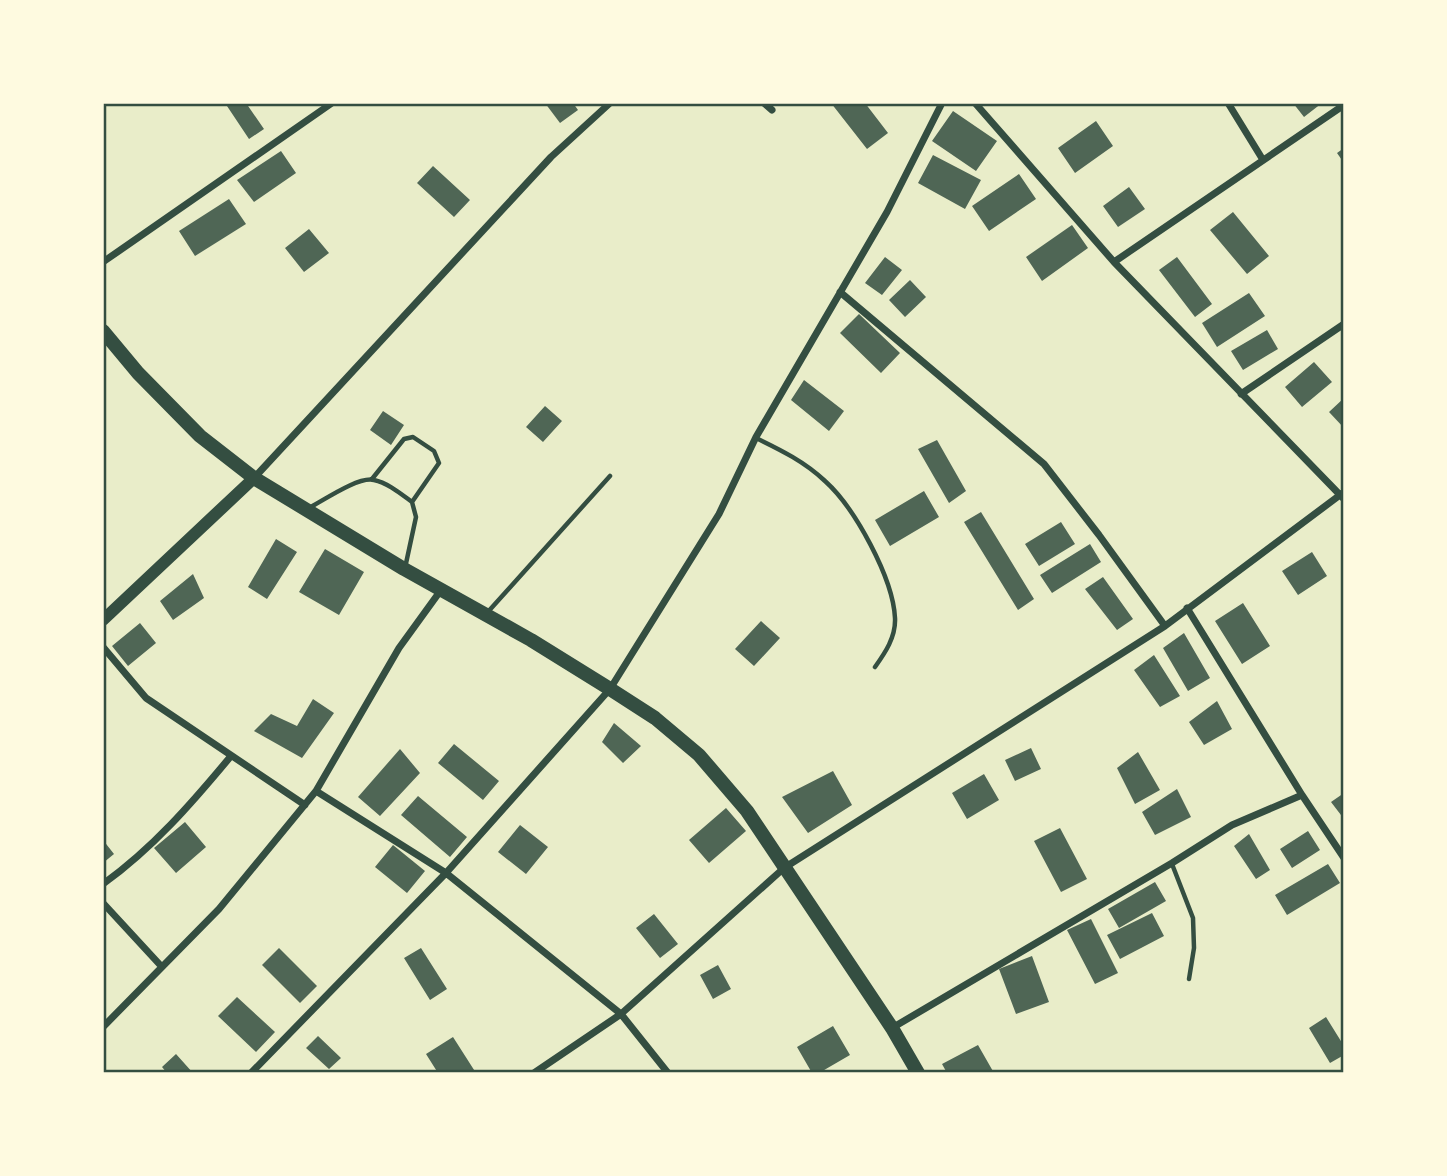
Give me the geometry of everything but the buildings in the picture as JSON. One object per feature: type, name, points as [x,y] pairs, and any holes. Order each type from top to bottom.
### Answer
[{"type":"main road","points":[[103,331],[138,373],[200,436],[254,478],[610,689],[655,718],[699,755],[747,811],[892,1028],[918,1073]]},
{"type":"street","points":[[103,262],[332,103]]},
{"type":"street","points":[[103,620],[254,478],[551,157],[610,103]]},
{"type":"street","points":[[764,103],[772,110]]},
{"type":"street","points":[[251,1073],[446,873],[610,689],[719,514],[756,437],[887,212],[942,103]]},
{"type":"street","points":[[534,1073],[621,1014],[784,868],[1165,626],[1343,495],[1114,262],[975,103]]},
{"type":"street","points":[[1227,103],[1263,160]]},
{"type":"street","points":[[1114,262],[1344,105]]},
{"type":"street","points":[[841,292],[1044,464],[1165,626]]},
{"type":"street","points":[[1241,394],[1344,324]]},
{"type":"street","points":[[103,1027],[219,909],[305,806],[399,648],[441,590]]},
{"type":"street","points":[[1187,608],[1344,858]]},
{"type":"street","points":[[103,647],[146,698],[305,806]]},
{"type":"street","points":[[103,884],[130,864],[184,813],[231,756]]},
{"type":"street","points":[[316,791],[446,873],[621,1014],[668,1073]]},
{"type":"street","points":[[892,1028],[1232,825],[1302,795]]},
{"type":"street","points":[[103,903],[162,967]]},
{"type":"lane","points":[[372,479],[404,439],[413,437],[434,451],[439,457],[439,463],[412,502]]},
{"type":"lane","points":[[756,437],[798,460],[827,482],[865,533],[890,588],[896,621],[888,649],[875,667]]},
{"type":"lane","points":[[485,615],[610,476]]},
{"type":"lane","points":[[306,510],[361,481],[372,479],[390,487],[412,502],[416,517],[404,569]]},
{"type":"lane","points":[[1172,863],[1193,918],[1194,948],[1189,979]]}]
